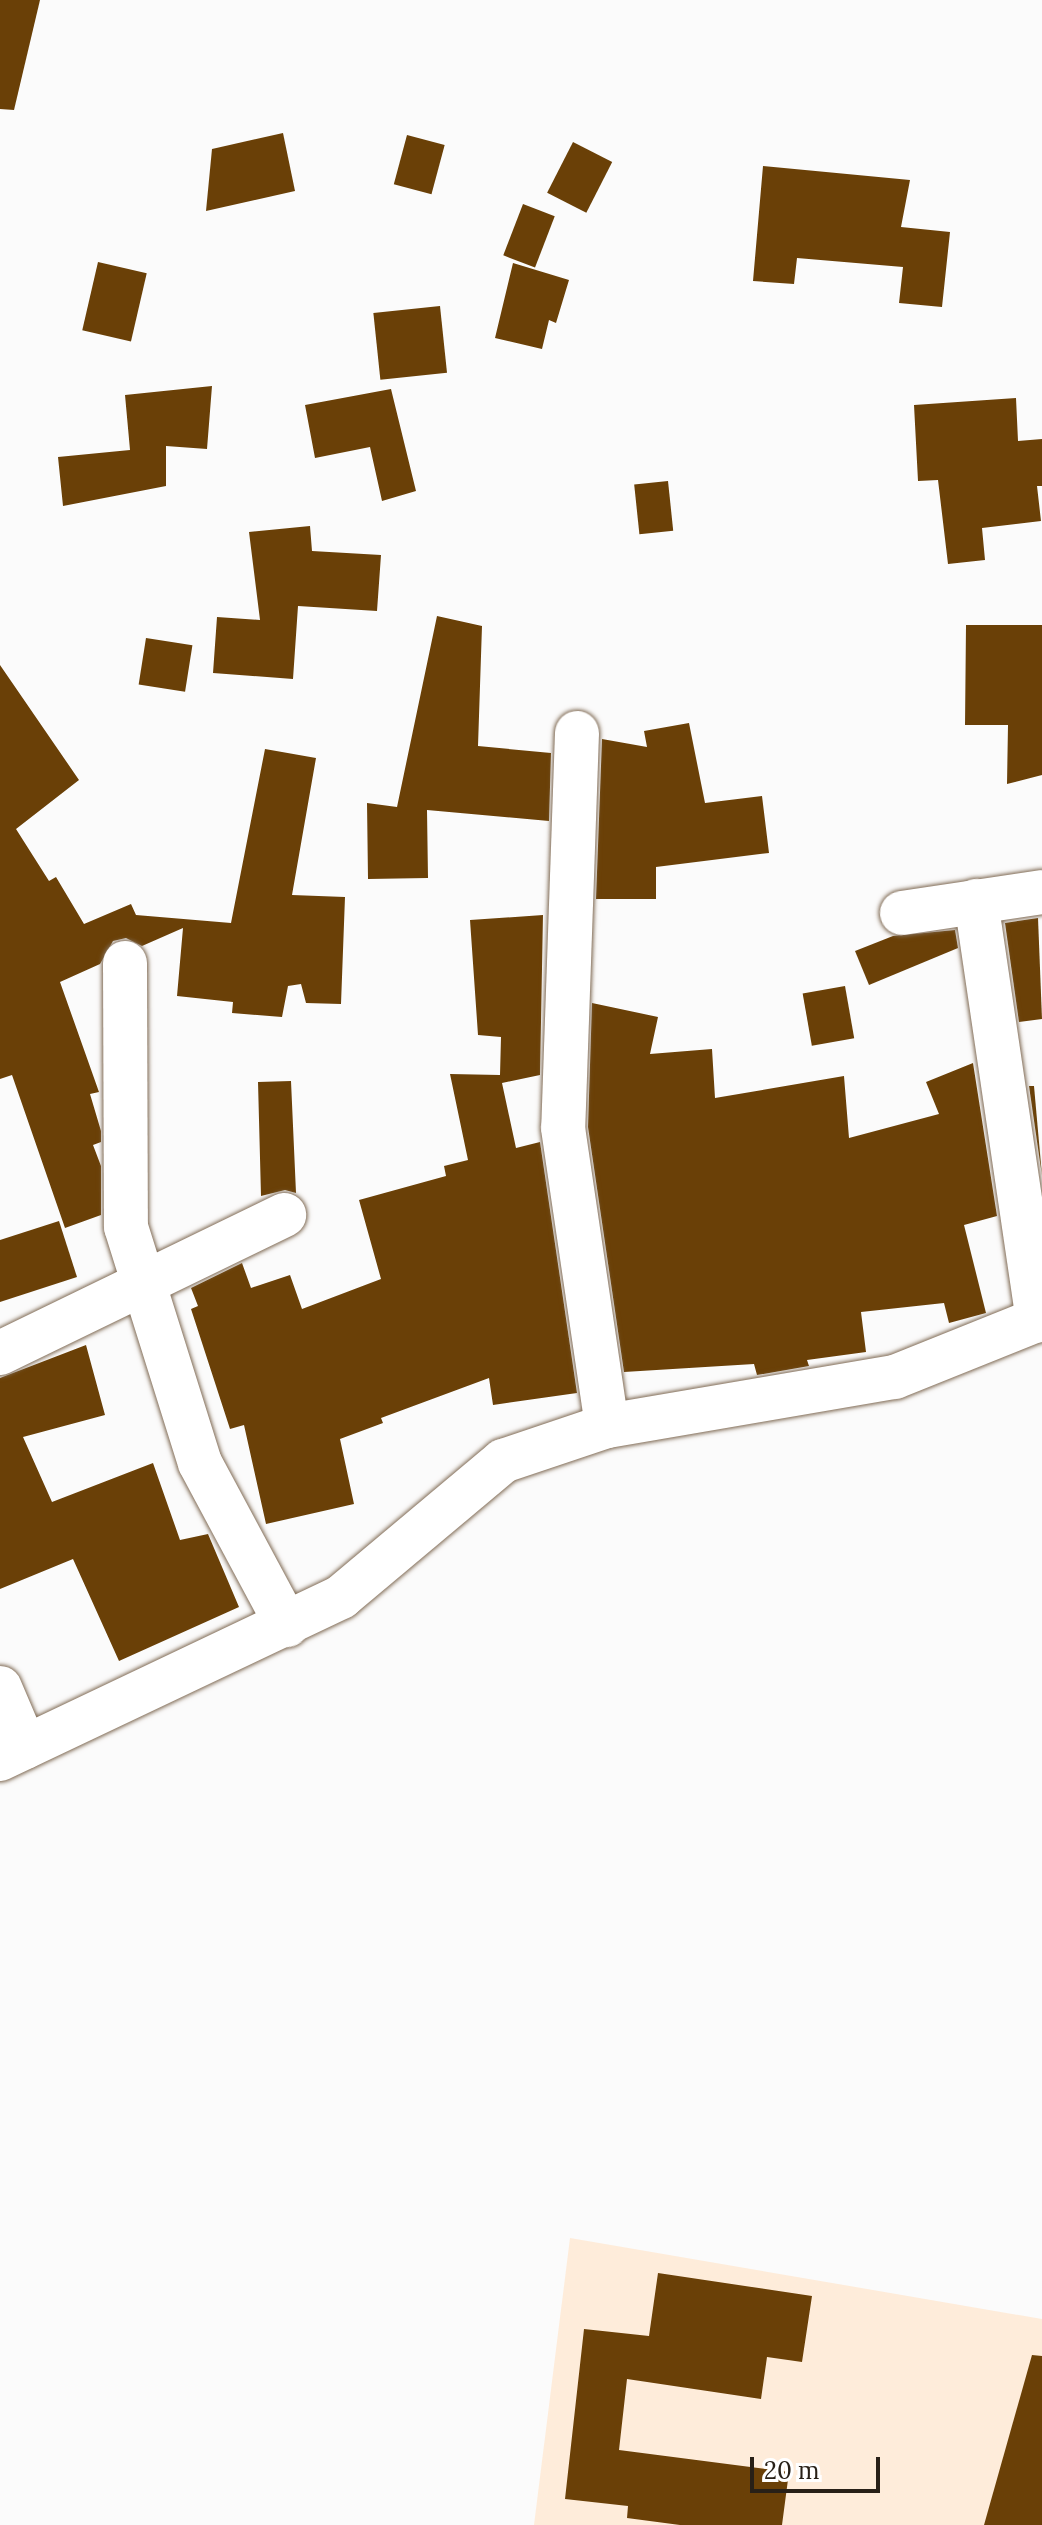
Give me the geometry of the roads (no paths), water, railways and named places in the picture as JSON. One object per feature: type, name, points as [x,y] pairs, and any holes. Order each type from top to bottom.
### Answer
[{"type":"street","points":[[577,733],[563,1128],[607,1426]]},
{"type":"street","points":[[902,913],[1042,892]]},
{"type":"street","points":[[0,1688],[12,1753],[341,1597],[503,1461],[607,1426],[895,1377],[1040,1319],[976,901]]},
{"type":"street","points":[[125,963],[126,1227],[200,1463],[287,1625]]},
{"type":"street","points":[[0,1353],[143,1287],[284,1215]]}]
